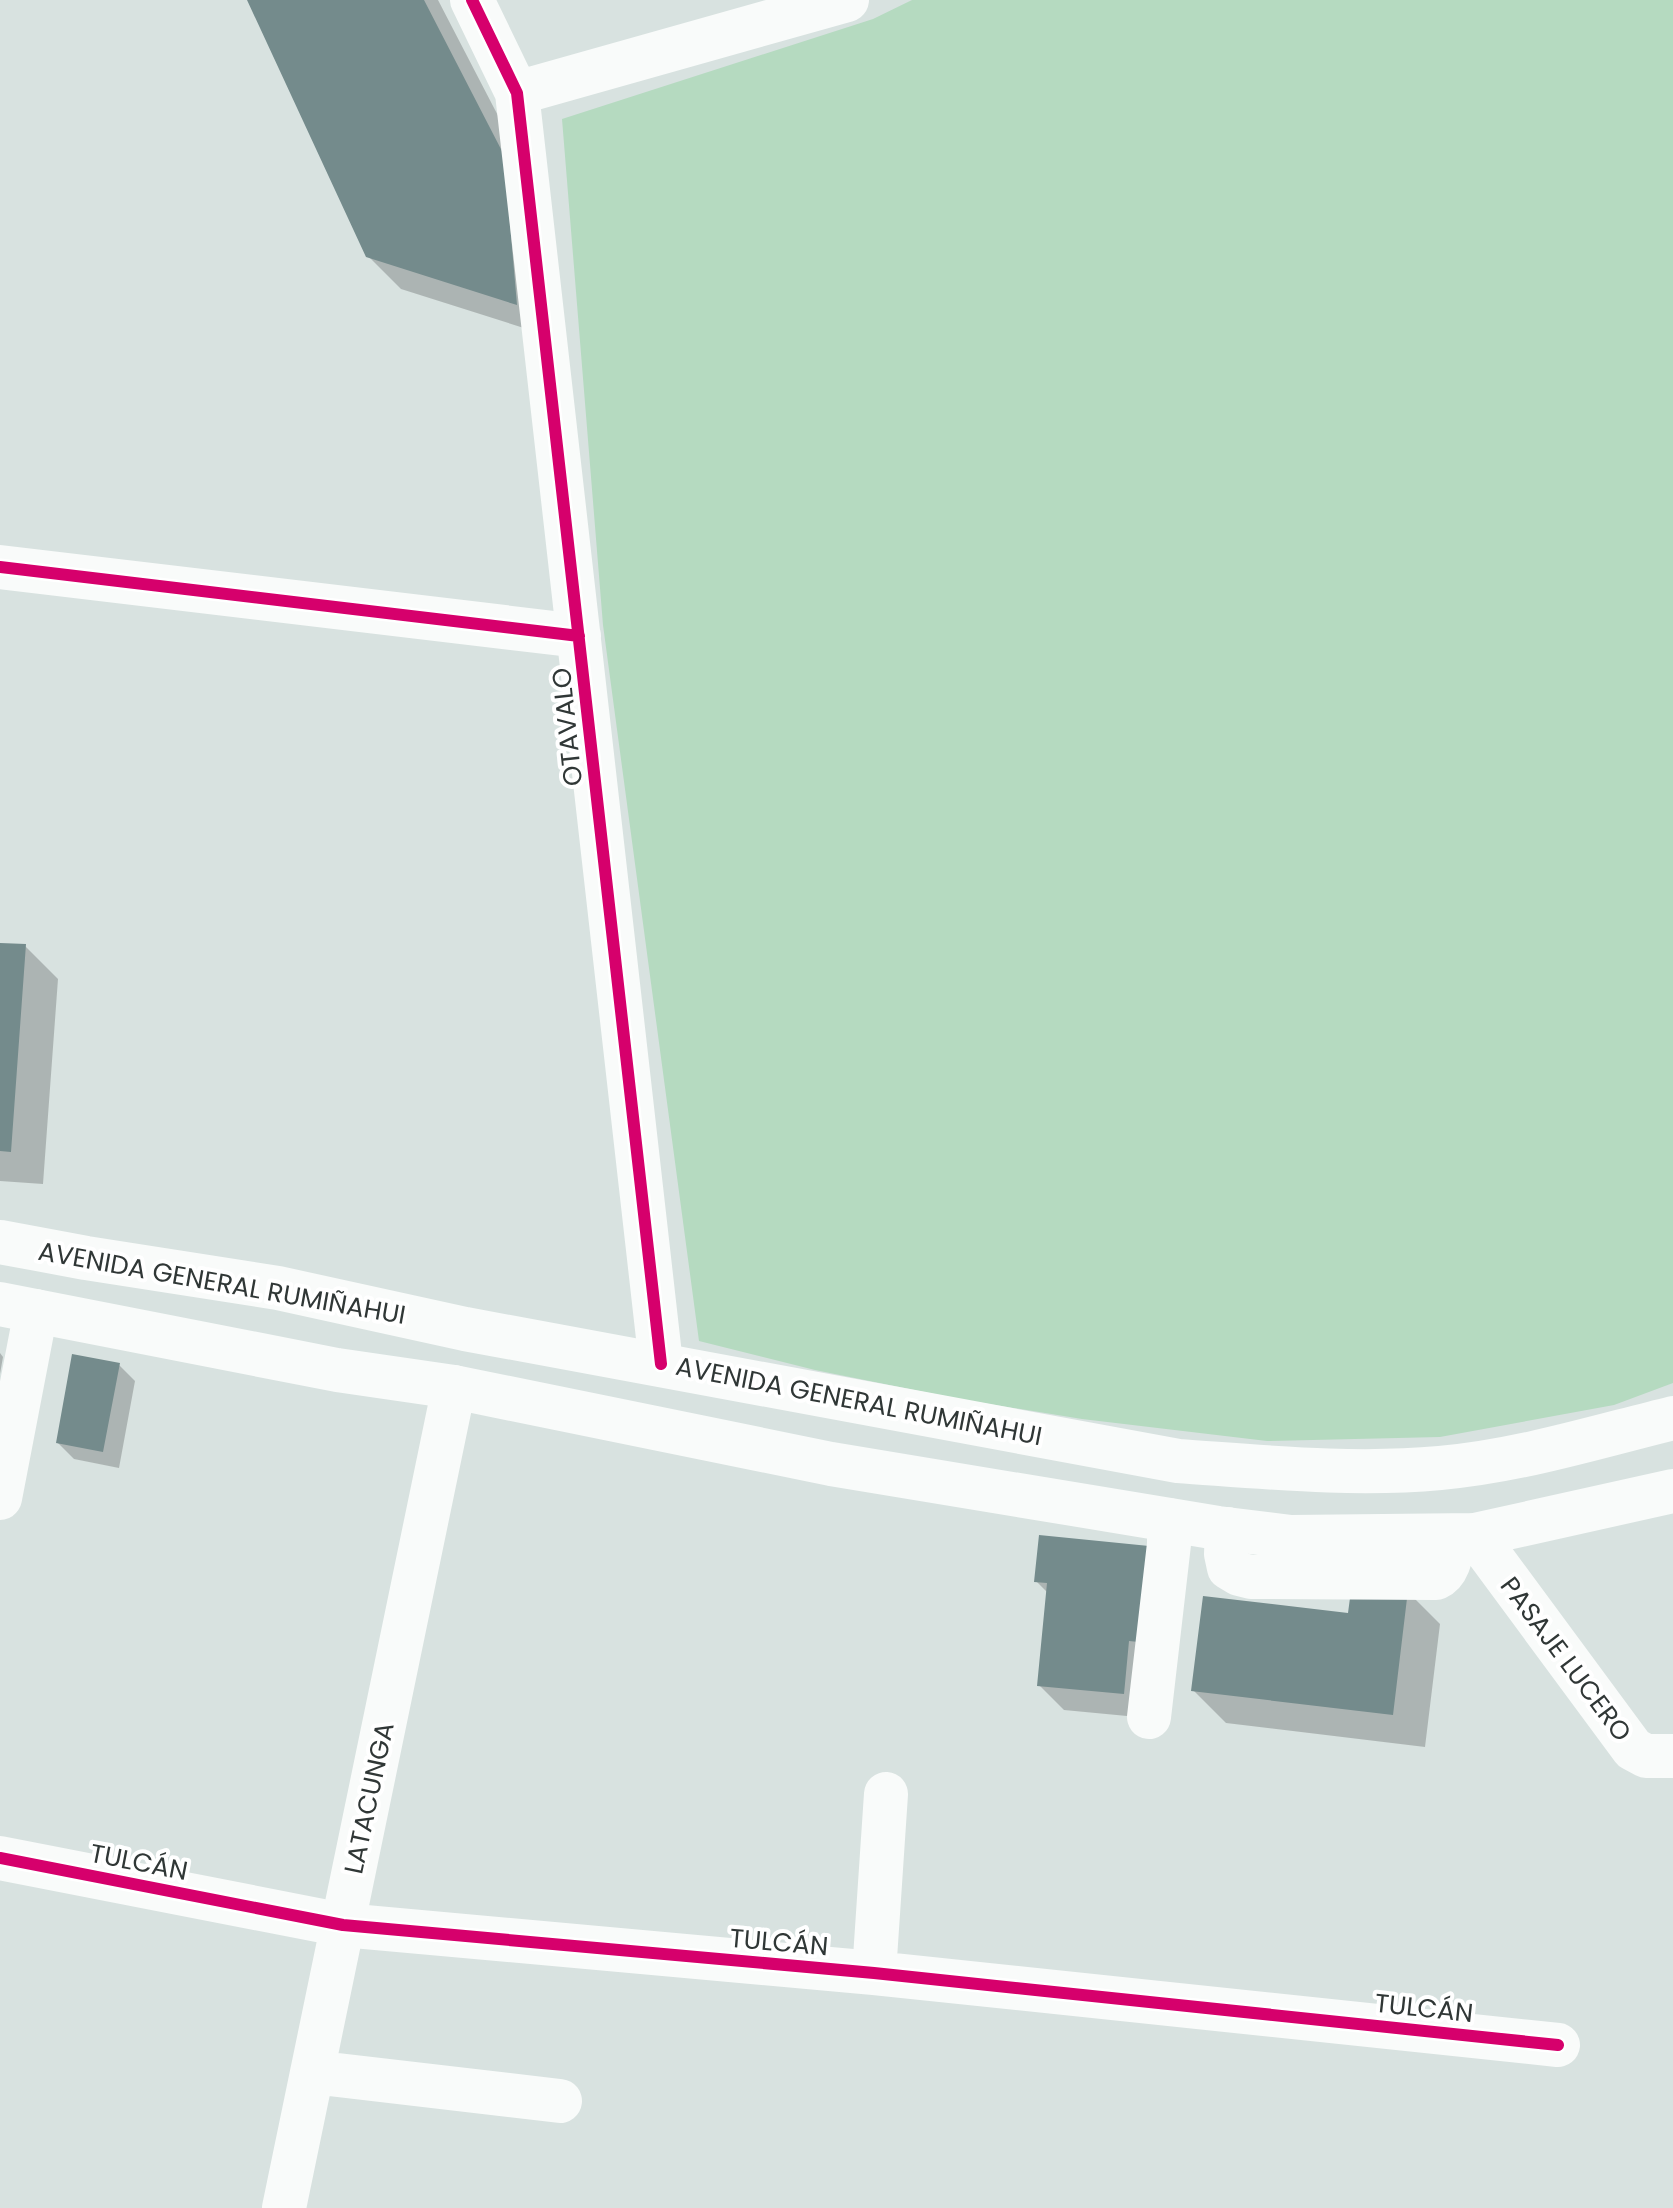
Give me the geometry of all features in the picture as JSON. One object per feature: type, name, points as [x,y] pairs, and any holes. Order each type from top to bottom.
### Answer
[{"type":"main road","name":"OTAVALO","points":[[472,0],[517,93],[661,1364]]},
{"type":"main road","points":[[517,93],[847,0]]},
{"type":"main road","points":[[0,567],[579,636]]},
{"type":"main road","name":"AVENIDA GENERAL RUMIÑAHUI","points":[[0,1242],[278,1288],[465,1329],[1178,1461],[1358,1471],[1441,1468],[1527,1455],[1673,1418]]},
{"type":"main road","points":[[0,1498],[18,1307],[337,1370],[454,1387],[831,1464],[1291,1537],[1464,1536],[1673,1491]]},
{"type":"main road","name":"LATACUNGA","points":[[284,2208],[454,1387]]},
{"type":"main road","points":[[1149,1717],[1169,1544],[1169,1520]]},
{"type":"main road","name":"PASAJE LUCERO","points":[[1464,1536],[1633,1749],[1646,1756],[1673,1756]]},
{"type":"main road","points":[[874,1973],[886,1794]]},
{"type":"main road","name":"TULCÁN","points":[[0,1858],[343,1925],[874,1973],[1558,2045]]},
{"type":"main road","points":[[312,2072],[560,2101]]},
{"type":"green space","points":[[912,0],[1673,0],[1673,1383],[1614,1405],[1440,1437],[1267,1441],[1082,1419],[964,1400],[815,1370],[699,1341],[603,625],[562,119],[873,19]]},
{"type":"building","points":[[247,0],[424,0],[504,155],[517,305],[366,257]]},
{"type":"building","points":[[0,943],[26,944],[11,1152],[0,1151]]},
{"type":"building","points":[[72,1354],[120,1363],[103,1452],[56,1443]]},
{"type":"building","points":[[1039,1535],[1159,1547],[1149,1643],[1129,1641],[1124,1694],[1037,1686],[1047,1583],[1034,1582]]},
{"type":"building","points":[[1352,1583],[1408,1590],[1393,1715],[1191,1691],[1203,1596],[1348,1613]]},
{"type":"cycle path","points":[[472,0],[517,93],[661,1364]]},
{"type":"cycle path","points":[[0,567],[579,636]]},
{"type":"cycle path","points":[[0,1858],[343,1925],[874,1973],[1558,2045]]}]
